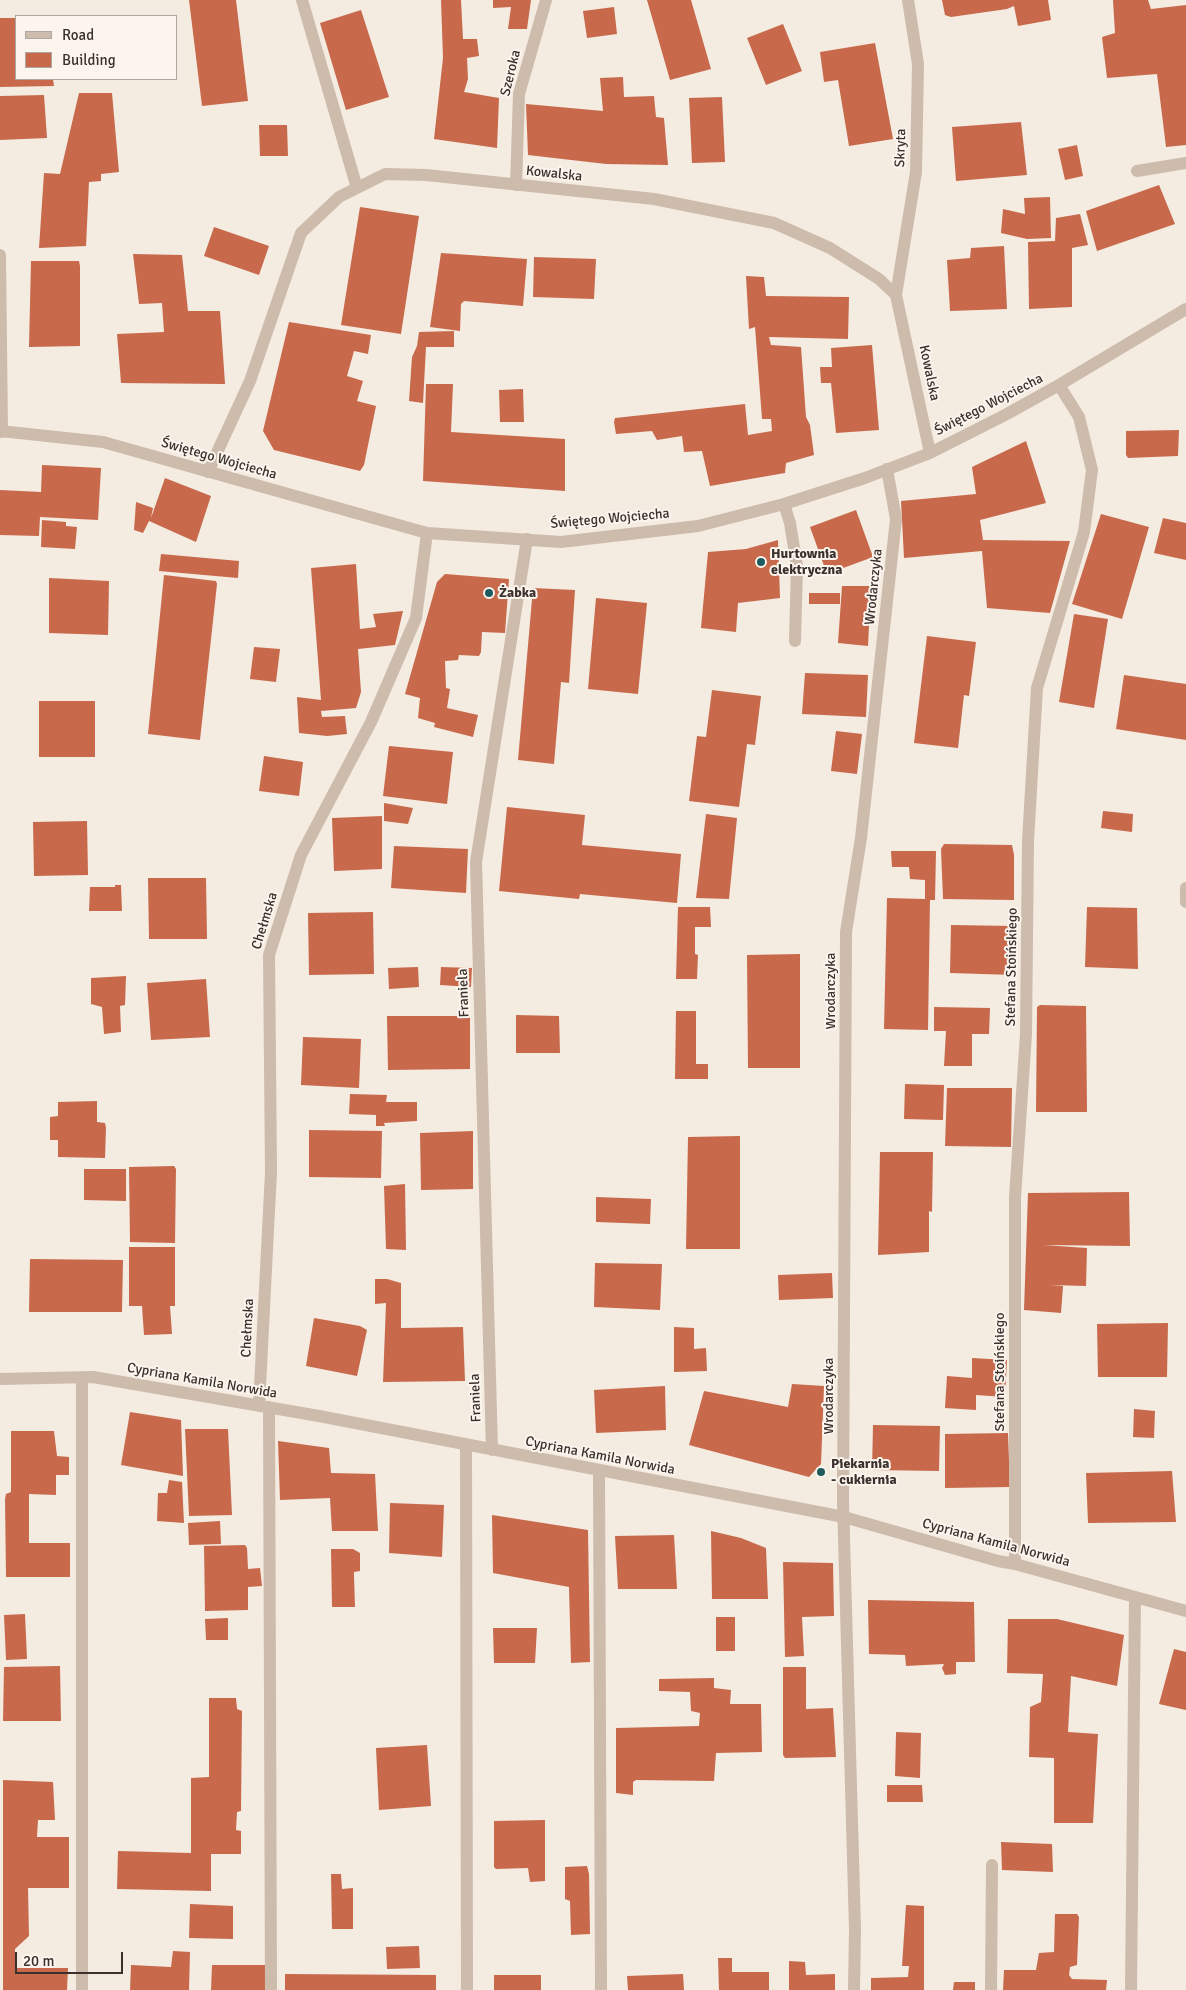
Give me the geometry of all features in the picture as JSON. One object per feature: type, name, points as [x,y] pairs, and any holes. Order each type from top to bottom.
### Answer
[{"type":"street","points":[[302,0],[357,188]]},
{"type":"street","name":"Szeroka","points":[[516,185],[519,94],[546,0]]},
{"type":"street","name":"Skryta","points":[[896,295],[916,172],[918,64],[908,0]]},
{"type":"street","points":[[1136,171],[1186,163]]},
{"type":"street","name":"Kowalska","points":[[208,472],[250,381],[302,233],[339,197],[385,174],[426,174],[654,199],[774,223],[830,248],[879,279],[896,295],[930,453]]},
{"type":"street","points":[[0,255],[1,432]]},
{"type":"street","name":"Świętego Wojciecha","points":[[1,432],[103,442],[427,533],[561,542],[698,526],[784,504],[865,478],[930,453],[1059,386],[1186,309]]},
{"type":"street","name":"Stefana Stoińskiego","points":[[1015,1564],[1015,1197],[1026,1034],[1028,841],[1037,688],[1084,532],[1092,470],[1079,416],[1059,386]]},
{"type":"street","name":"Wrodarczyka","points":[[854,1990],[844,1516],[846,932],[861,838],[896,519],[887,469]]},
{"type":"street","points":[[784,504],[790,523],[797,566],[795,640]]},
{"type":"street","name":"Chełmska","points":[[271,1990],[264,1407],[271,1172],[269,955],[302,855],[371,722],[416,618],[427,533]]},
{"type":"street","name":"Franiela","points":[[492,1450],[476,862],[527,539]]},
{"type":"street","points":[[1186,888],[1186,902]]},
{"type":"street","name":"Cypriana Kamila Norwida","points":[[0,1379],[93,1377],[264,1407],[844,1516],[998,1561],[1186,1611]]},
{"type":"street","points":[[82,1378],[82,1990]]},
{"type":"street","points":[[466,1445],[467,1990]]},
{"type":"street","points":[[599,1471],[601,1990]]},
{"type":"street","points":[[1131,1990],[1135,1596]]},
{"type":"street","points":[[991,1990],[992,1865]]},
{"type":"building","points":[[189,0],[236,0],[248,101],[202,106]]},
{"type":"building","points":[[441,0],[461,0],[463,39],[477,39],[479,56],[467,58],[468,79],[464,92],[499,98],[497,148],[434,139],[443,58]]},
{"type":"building","points":[[493,0],[531,0],[527,29],[508,29],[511,7],[493,8]]},
{"type":"building","points":[[647,0],[691,0],[711,69],[670,80]]},
{"type":"building","points":[[942,0],[1048,0],[1051,20],[1018,26],[1014,6],[1007,9],[951,17],[945,15]]},
{"type":"building","points":[[1113,0],[1148,0],[1151,9],[1186,5],[1186,145],[1166,147],[1157,74],[1107,78],[1102,37],[1115,33]]},
{"type":"building","points":[[614,7],[617,34],[587,38],[583,11]]},
{"type":"building","points":[[361,10],[389,97],[346,110],[320,23]]},
{"type":"building","points":[[0,18],[15,18],[15,80],[53,80],[54,86],[0,87]]},
{"type":"building","points":[[783,24],[802,71],[766,85],[747,38]]},
{"type":"building","points":[[875,43],[893,139],[849,146],[838,80],[824,82],[820,52]]},
{"type":"building","points":[[623,77],[624,97],[654,96],[656,117],[664,118],[668,165],[606,164],[528,155],[526,104],[603,111],[600,78]]},
{"type":"building","points":[[79,93],[112,93],[119,172],[101,174],[101,181],[89,182],[86,246],[39,248],[44,173],[60,174]]},
{"type":"building","points":[[44,95],[47,138],[0,140],[0,96]]},
{"type":"building","points":[[722,97],[725,162],[692,163],[689,98]]},
{"type":"building","points":[[1021,122],[1027,175],[956,181],[952,127]]},
{"type":"building","points":[[259,125],[287,125],[288,156],[260,156]]},
{"type":"building","points":[[1077,145],[1083,176],[1065,180],[1058,149]]},
{"type":"building","points":[[1159,185],[1175,224],[1097,251],[1086,211]]},
{"type":"building","points":[[1050,197],[1051,238],[1027,239],[1001,233],[1003,209],[1025,214],[1024,198]]},
{"type":"building","points":[[360,207],[419,216],[401,334],[341,325]]},
{"type":"building","points":[[1080,214],[1088,245],[1072,248],[1072,307],[1029,309],[1028,242],[1055,241],[1056,218]]},
{"type":"building","points":[[214,227],[269,246],[259,275],[204,256]]},
{"type":"building","points":[[1004,246],[1007,309],[950,311],[947,260],[970,258],[971,248]]},
{"type":"building","points":[[441,253],[527,259],[523,306],[464,301],[461,304],[460,331],[430,327]]},
{"type":"building","points":[[133,254],[182,255],[188,311],[220,311],[225,384],[121,383],[117,334],[164,332],[162,303],[139,304]]},
{"type":"building","points":[[534,257],[596,259],[594,299],[533,297]]},
{"type":"building","points":[[31,261],[79,261],[80,346],[29,347]]},
{"type":"building","points":[[746,276],[764,277],[766,296],[849,297],[848,339],[769,337],[771,345],[801,347],[806,417],[810,425],[814,455],[786,463],[785,473],[710,486],[702,451],[684,452],[682,436],[657,440],[652,431],[616,434],[614,422],[615,418],[745,404],[748,435],[772,431],[771,419],[762,419],[755,327],[749,329]]},
{"type":"building","points":[[289,322],[371,335],[368,354],[354,351],[347,376],[363,381],[357,401],[376,406],[364,465],[360,471],[274,450],[263,431]]},
{"type":"building","points":[[454,331],[454,347],[426,347],[423,403],[409,401],[412,357],[417,346],[419,332]]},
{"type":"building","points":[[872,345],[879,430],[836,433],[831,383],[821,383],[820,367],[832,367],[831,348]]},
{"type":"building","points":[[426,384],[453,384],[451,432],[565,439],[565,491],[423,481]]},
{"type":"building","points":[[523,389],[524,422],[500,422],[499,390]]},
{"type":"building","points":[[1179,430],[1178,456],[1128,458],[1126,455],[1126,431]]},
{"type":"building","points":[[1026,441],[1046,503],[980,520],[983,540],[1070,541],[1050,613],[987,608],[982,551],[904,558],[901,501],[976,494],[972,467]]},
{"type":"building","points":[[42,465],[101,468],[98,520],[40,517],[39,536],[0,535],[0,490],[41,492]]},
{"type":"building","points":[[165,478],[211,496],[196,542],[149,521],[143,533],[134,530],[136,502],[153,508],[151,518]]},
{"type":"building","points":[[856,510],[873,557],[827,574],[810,527]]},
{"type":"building","points":[[1101,514],[1149,527],[1122,619],[1072,604]]},
{"type":"building","points":[[1163,518],[1186,523],[1186,560],[1154,553]]},
{"type":"building","points":[[42,520],[66,522],[66,526],[77,527],[75,549],[41,547]]},
{"type":"building","points":[[778,540],[780,598],[738,603],[736,632],[701,628],[708,552],[746,549]]},
{"type":"building","points":[[161,554],[239,561],[238,578],[159,571]]},
{"type":"building","points":[[356,564],[360,629],[376,627],[373,614],[403,611],[395,645],[358,649],[361,692],[356,708],[321,711],[322,717],[345,716],[347,734],[327,736],[299,733],[297,697],[321,700],[311,568]]},
{"type":"building","points":[[445,574],[509,579],[505,633],[482,632],[479,656],[459,655],[458,660],[445,661],[446,688],[450,689],[447,708],[478,715],[473,737],[434,727],[435,723],[418,718],[420,698],[405,694],[437,582]]},
{"type":"building","points":[[164,575],[216,581],[217,584],[200,740],[148,734]]},
{"type":"building","points":[[49,578],[109,581],[108,635],[49,633]]},
{"type":"building","points":[[842,586],[871,586],[868,646],[838,643]]},
{"type":"building","points":[[533,588],[575,590],[569,683],[561,682],[554,764],[518,760]]},
{"type":"building","points":[[809,593],[840,593],[840,604],[809,604]]},
{"type":"building","points":[[596,598],[647,603],[638,694],[588,689]]},
{"type":"building","points":[[1074,614],[1108,619],[1094,708],[1059,702]]},
{"type":"building","points":[[927,636],[976,642],[969,696],[964,695],[958,748],[914,743]]},
{"type":"building","points":[[254,647],[280,649],[276,682],[250,679]]},
{"type":"building","points":[[805,673],[868,675],[866,717],[802,714]]},
{"type":"building","points":[[1124,675],[1186,684],[1186,740],[1116,729]]},
{"type":"building","points":[[712,690],[761,696],[755,745],[747,744],[739,807],[689,801],[697,736],[706,737]]},
{"type":"building","points":[[39,701],[95,701],[95,757],[39,757]]},
{"type":"building","points":[[836,731],[862,734],[857,774],[831,771]]},
{"type":"building","points":[[389,746],[453,752],[447,804],[383,796]]},
{"type":"building","points":[[264,756],[303,762],[299,796],[259,791]]},
{"type":"building","points":[[384,803],[413,808],[408,824],[384,821]]},
{"type":"building","points":[[507,807],[585,815],[582,845],[681,854],[677,903],[580,894],[579,899],[499,891]]},
{"type":"building","points":[[1103,811],[1133,814],[1132,832],[1101,828]]},
{"type":"building","points":[[706,814],[737,818],[729,899],[696,898]]},
{"type":"building","points":[[382,816],[382,869],[334,871],[332,818]]},
{"type":"building","points":[[87,821],[88,875],[34,876],[33,822]]},
{"type":"building","points":[[944,844],[1012,845],[1014,855],[1014,900],[943,899],[941,849]]},
{"type":"building","points":[[394,846],[468,849],[466,893],[391,888]]},
{"type":"building","points":[[891,851],[936,851],[935,900],[930,900],[928,1030],[884,1029],[887,898],[925,899],[925,880],[910,879],[909,867],[892,867]]},
{"type":"building","points":[[148,878],[206,878],[207,939],[149,939]]},
{"type":"building","points":[[115,885],[121,885],[122,911],[89,911],[90,887],[115,887]]},
{"type":"building","points":[[678,907],[710,907],[711,927],[695,927],[695,954],[698,955],[697,979],[676,979]]},
{"type":"building","points":[[1087,907],[1137,908],[1138,969],[1085,967]]},
{"type":"building","points":[[373,912],[374,974],[309,975],[308,913]]},
{"type":"building","points":[[951,925],[1014,926],[1014,975],[950,973]]},
{"type":"building","points":[[800,954],[800,1068],[748,1068],[747,955]]},
{"type":"building","points":[[418,967],[419,987],[389,989],[388,968]]},
{"type":"building","points":[[441,967],[472,968],[471,987],[440,985]]},
{"type":"building","points":[[126,976],[125,1005],[120,1006],[121,1032],[104,1034],[102,1007],[91,1004],[91,978]]},
{"type":"building","points":[[206,979],[210,1037],[151,1040],[147,983]]},
{"type":"building","points":[[1040,1005],[1086,1006],[1087,1112],[1036,1112],[1037,1007]]},
{"type":"building","points":[[934,1007],[990,1008],[989,1034],[972,1034],[972,1066],[944,1066],[946,1031],[934,1031]]},
{"type":"building","points":[[676,1011],[696,1011],[696,1064],[708,1064],[708,1079],[675,1079]]},
{"type":"building","points":[[516,1015],[559,1016],[560,1053],[516,1053]]},
{"type":"building","points":[[387,1016],[470,1016],[470,1069],[388,1070]]},
{"type":"building","points":[[303,1037],[361,1039],[359,1088],[301,1085]]},
{"type":"building","points":[[905,1084],[944,1085],[943,1120],[904,1119]]},
{"type":"building","points":[[947,1088],[1012,1088],[1011,1147],[945,1146]]},
{"type":"building","points":[[350,1094],[387,1095],[386,1102],[417,1102],[417,1121],[384,1123],[385,1126],[376,1126],[376,1115],[349,1114]]},
{"type":"building","points":[[97,1101],[97,1122],[105,1123],[106,1128],[105,1158],[58,1157],[58,1140],[50,1140],[50,1117],[58,1116],[58,1102]]},
{"type":"building","points":[[309,1130],[382,1131],[381,1178],[309,1177]]},
{"type":"building","points":[[473,1131],[473,1189],[421,1190],[420,1133]]},
{"type":"building","points":[[740,1136],[740,1249],[686,1249],[688,1137]]},
{"type":"building","points":[[880,1152],[933,1152],[932,1212],[929,1211],[929,1252],[878,1255]]},
{"type":"building","points":[[174,1166],[176,1169],[175,1243],[130,1242],[129,1167]]},
{"type":"building","points":[[84,1169],[126,1169],[126,1201],[84,1200]]},
{"type":"building","points":[[405,1184],[406,1250],[386,1249],[384,1186]]},
{"type":"building","points":[[1129,1192],[1130,1246],[1043,1245],[1087,1248],[1086,1286],[1050,1285],[1063,1286],[1061,1313],[1024,1310],[1028,1193]]},
{"type":"building","points":[[596,1197],[651,1199],[650,1224],[596,1222]]},
{"type":"building","points":[[129,1247],[175,1247],[175,1306],[170,1306],[172,1334],[144,1335],[142,1306],[129,1306]]},
{"type":"building","points":[[30,1259],[123,1260],[122,1312],[29,1312]]},
{"type":"building","points":[[595,1263],[662,1264],[660,1310],[594,1307]]},
{"type":"building","points":[[832,1273],[833,1298],[779,1300],[778,1275]]},
{"type":"building","points":[[375,1279],[387,1279],[401,1283],[401,1328],[463,1327],[465,1381],[383,1382],[386,1303],[375,1304]]},
{"type":"building","points":[[314,1318],[360,1326],[367,1330],[357,1376],[306,1366]]},
{"type":"building","points":[[1168,1323],[1167,1377],[1098,1377],[1097,1324]]},
{"type":"building","points":[[674,1327],[694,1328],[694,1349],[706,1348],[707,1371],[674,1372]]},
{"type":"building","points":[[972,1358],[1007,1360],[1005,1397],[976,1395],[976,1410],[945,1408],[947,1376],[972,1378]]},
{"type":"building","points":[[792,1384],[824,1386],[821,1464],[809,1477],[689,1445],[704,1391],[788,1407]]},
{"type":"building","points":[[665,1386],[666,1430],[596,1433],[594,1390]]},
{"type":"building","points":[[1134,1409],[1155,1411],[1154,1438],[1133,1437]]},
{"type":"building","points":[[130,1412],[181,1420],[183,1476],[121,1465]]},
{"type":"building","points":[[873,1425],[940,1426],[939,1471],[872,1470]]},
{"type":"building","points":[[185,1429],[228,1429],[232,1515],[189,1516]]},
{"type":"building","points":[[11,1431],[54,1431],[57,1456],[69,1457],[69,1475],[56,1475],[56,1495],[29,1494],[29,1543],[70,1543],[70,1577],[6,1577],[5,1499],[6,1494],[11,1492]]},
{"type":"building","points":[[1008,1433],[1010,1487],[945,1488],[945,1434]]},
{"type":"building","points":[[278,1441],[329,1448],[331,1473],[375,1474],[378,1531],[332,1531],[330,1498],[280,1500]]},
{"type":"building","points":[[1172,1471],[1176,1522],[1088,1523],[1086,1473]]},
{"type":"building","points":[[169,1480],[182,1482],[184,1523],[157,1521],[158,1493],[167,1493]]},
{"type":"building","points":[[390,1503],[444,1505],[442,1557],[389,1553]]},
{"type":"building","points":[[492,1515],[588,1530],[590,1662],[571,1663],[569,1587],[493,1573]]},
{"type":"building","points":[[220,1521],[221,1544],[189,1545],[188,1523]]},
{"type":"building","points":[[711,1531],[741,1538],[766,1548],[768,1599],[712,1599]]},
{"type":"building","points":[[674,1535],[677,1589],[618,1589],[615,1536]]},
{"type":"building","points":[[245,1545],[247,1548],[248,1569],[260,1568],[262,1586],[248,1587],[248,1610],[205,1611],[204,1546]]},
{"type":"building","points":[[331,1549],[353,1549],[360,1553],[360,1571],[354,1572],[355,1607],[332,1607]]},
{"type":"building","points":[[783,1562],[833,1563],[834,1616],[802,1617],[804,1656],[785,1657]]},
{"type":"building","points":[[868,1600],[974,1602],[975,1662],[956,1662],[956,1674],[945,1675],[942,1668],[944,1664],[906,1666],[905,1655],[869,1654]]},
{"type":"building","points":[[25,1614],[27,1659],[6,1660],[4,1615]]},
{"type":"building","points":[[716,1617],[735,1617],[735,1651],[716,1651]]},
{"type":"building","points":[[228,1618],[228,1640],[206,1640],[205,1619]]},
{"type":"building","points":[[1008,1619],[1057,1619],[1124,1635],[1117,1686],[1071,1676],[1068,1732],[1098,1734],[1093,1823],[1054,1823],[1054,1758],[1029,1757],[1030,1707],[1041,1702],[1043,1674],[1007,1673]]},
{"type":"building","points":[[493,1628],[537,1628],[535,1663],[494,1663]]},
{"type":"building","points":[[1174,1649],[1186,1652],[1186,1710],[1159,1704]]},
{"type":"building","points":[[60,1666],[61,1721],[3,1721],[4,1667]]},
{"type":"building","points":[[783,1667],[806,1667],[806,1709],[833,1708],[836,1757],[785,1758],[783,1755]]},
{"type":"building","points":[[714,1678],[714,1688],[731,1690],[730,1704],[761,1704],[762,1752],[716,1753],[714,1781],[636,1780],[633,1782],[633,1795],[616,1793],[616,1728],[699,1726],[700,1713],[691,1711],[690,1692],[659,1691],[659,1679]]},
{"type":"building","points":[[209,1698],[236,1698],[237,1709],[242,1711],[241,1811],[237,1812],[236,1830],[241,1831],[241,1854],[211,1854],[211,1891],[117,1889],[118,1851],[191,1853],[191,1778],[209,1777]]},
{"type":"building","points":[[896,1732],[921,1733],[920,1778],[895,1776]]},
{"type":"building","points":[[427,1745],[431,1806],[379,1810],[376,1748]]},
{"type":"building","points":[[3,1780],[53,1782],[55,1820],[38,1820],[37,1837],[69,1837],[69,1888],[28,1888],[29,1936],[15,1949],[15,1968],[68,1968],[67,1990],[3,1990]]},
{"type":"building","points":[[887,1785],[922,1785],[923,1802],[887,1802]]},
{"type":"building","points":[[545,1820],[545,1881],[530,1882],[528,1868],[496,1869],[494,1867],[494,1821]]},
{"type":"building","points":[[1001,1842],[1052,1844],[1053,1872],[1002,1870]]},
{"type":"building","points":[[587,1866],[589,1874],[590,1934],[571,1935],[570,1901],[565,1899],[565,1867]]},
{"type":"building","points":[[331,1874],[341,1874],[342,1889],[353,1888],[353,1929],[332,1929]]},
{"type":"building","points":[[190,1904],[233,1906],[233,1939],[189,1938]]},
{"type":"building","points":[[906,1905],[924,1906],[924,1990],[871,1990],[871,1978],[908,1977],[909,1966],[902,1966]]},
{"type":"building","points":[[1055,1914],[1077,1914],[1079,1917],[1077,1965],[1070,1967],[1069,1975],[1072,1979],[1107,1980],[1106,1990],[1003,1990],[1004,1970],[1036,1970],[1039,1953],[1054,1952]]},
{"type":"building","points":[[419,1946],[420,1968],[387,1969],[386,1947]]},
{"type":"building","points":[[173,1951],[190,1952],[189,1990],[130,1990],[131,1965],[171,1967]]},
{"type":"building","points":[[718,1958],[732,1958],[732,1972],[769,1972],[769,1990],[719,1990]]},
{"type":"building","points":[[789,1961],[805,1962],[806,1975],[835,1974],[835,1990],[789,1990]]},
{"type":"building","points":[[212,1965],[268,1965],[267,1990],[211,1990]]},
{"type":"building","points":[[285,1974],[436,1975],[436,1990],[285,1990]]},
{"type":"building","points":[[683,1974],[684,1990],[628,1990],[627,1976]]},
{"type":"building","points":[[494,1975],[541,1975],[541,1990],[494,1990]]},
{"type":"building","points":[[954,1982],[975,1982],[975,1990],[953,1990]]},
{"type":"place","name":"Hurtownia elektryczna","points":[[761,562]]},
{"type":"place","name":"Żabka","points":[[489,593]]},
{"type":"place","name":"Piekarnia - cukiernia","points":[[821,1472]]}]
